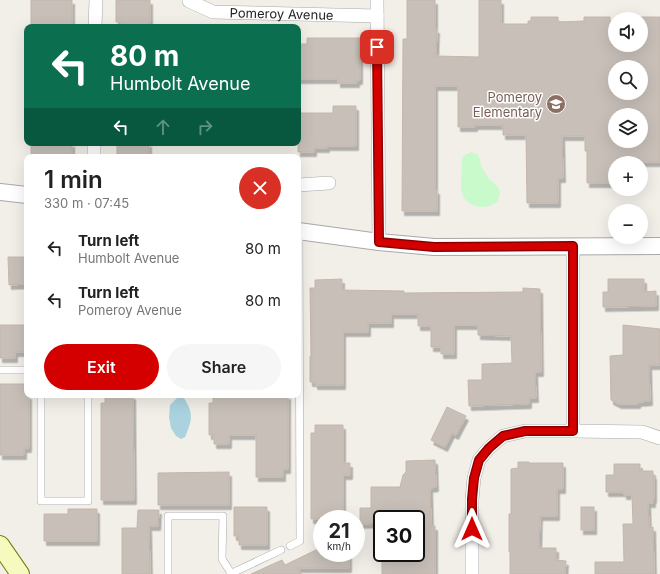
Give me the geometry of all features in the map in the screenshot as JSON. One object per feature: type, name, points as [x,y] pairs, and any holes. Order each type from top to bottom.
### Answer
[{"type":"main road","points":[[0,545],[20,574]]},
{"type":"street","points":[[95,24],[96,0]]},
{"type":"street","points":[[377,0],[379,242]]},
{"type":"street","name":"Pomeroy Avenue","points":[[189,1],[213,12],[377,16]]},
{"type":"street","points":[[301,185],[329,183]]},
{"type":"street","points":[[0,192],[24,195]]},
{"type":"street","points":[[301,231],[379,242],[434,247],[660,246]]},
{"type":"street","points":[[573,246],[573,431]]},
{"type":"street","points":[[472,574],[472,499],[474,478],[479,460],[489,448],[503,436],[525,431],[573,431],[642,432],[660,438]]},
{"type":"lane","points":[[0,370],[24,370]]},
{"type":"lane","points":[[41,398],[41,501],[88,501],[88,398]]},
{"type":"lane","points":[[290,546],[300,541],[300,398]]},
{"type":"lane","points":[[168,574],[168,516],[223,516],[222,559],[230,574],[281,550]]},
{"type":"green space","points":[[472,152],[477,154],[480,159],[481,166],[489,179],[499,189],[500,195],[497,202],[490,206],[475,206],[469,203],[464,198],[461,190],[462,158],[466,154]]},
{"type":"water","points":[[177,398],[184,398],[191,413],[189,426],[185,437],[181,439],[176,436],[171,428],[169,417],[170,405]]},
{"type":"building","points":[[31,0],[72,0],[72,24],[31,24]]},
{"type":"building","points":[[116,0],[150,0],[149,24],[121,24],[121,22],[116,22]]},
{"type":"building","points":[[407,0],[435,0],[435,29],[437,29],[436,56],[479,57],[479,0],[501,0],[501,24],[528,24],[528,21],[531,21],[531,17],[558,17],[558,22],[584,21],[584,17],[608,17],[608,52],[648,52],[648,17],[660,17],[660,162],[648,162],[648,156],[608,156],[608,183],[587,183],[587,151],[585,151],[585,136],[562,136],[563,178],[558,178],[558,203],[527,203],[526,135],[503,135],[503,125],[475,125],[475,127],[458,127],[458,86],[435,86],[435,190],[437,190],[437,211],[402,211],[403,39],[407,39]]},
{"type":"building","points":[[307,38],[360,38],[360,80],[357,80],[357,83],[338,83],[338,79],[301,79],[301,44],[307,44]]},
{"type":"building","points":[[333,106],[356,106],[356,146],[327,146],[327,148],[314,148],[314,152],[298,152],[298,146],[301,146],[301,113],[333,113]]},
{"type":"building","points":[[31,146],[72,146],[72,154],[31,154]]},
{"type":"building","points":[[117,146],[149,146],[149,154],[117,154]]},
{"type":"building","points":[[8,257],[24,257],[24,284],[9,285]]},
{"type":"building","points":[[342,279],[342,290],[404,291],[404,293],[523,292],[523,288],[540,289],[541,372],[535,372],[536,398],[529,398],[529,404],[469,406],[468,380],[482,380],[482,364],[512,363],[511,336],[478,335],[478,325],[454,325],[454,354],[441,354],[441,347],[431,347],[431,326],[418,326],[418,314],[391,314],[391,323],[368,323],[368,332],[343,332],[343,385],[315,385],[315,382],[310,382],[310,288],[315,288],[315,280]]},
{"type":"building","points":[[608,279],[644,279],[644,292],[656,291],[656,306],[603,307],[603,292],[608,292]]},
{"type":"building","points":[[0,325],[24,325],[24,352],[15,352],[15,358],[0,358]]},
{"type":"building","points":[[623,325],[660,329],[660,365],[649,365],[650,401],[638,402],[638,404],[619,404],[611,400],[610,356],[623,355]]},
{"type":"building","points":[[0,384],[24,384],[24,398],[29,398],[29,448],[24,448],[24,455],[0,455]]},
{"type":"building","points":[[105,398],[133,398],[134,500],[101,500],[101,403],[105,403]]},
{"type":"building","points":[[213,398],[288,398],[288,469],[283,469],[283,477],[256,477],[256,435],[229,435],[229,444],[214,444],[214,435],[209,435],[209,403],[213,403]]},
{"type":"building","points":[[447,407],[466,416],[456,435],[452,433],[445,447],[431,440]]},
{"type":"building","points":[[315,425],[343,425],[343,463],[350,463],[350,475],[343,475],[343,510],[313,510],[313,519],[311,519],[311,433],[315,433]]},
{"type":"building","points":[[435,460],[436,487],[430,488],[431,526],[435,526],[435,574],[382,574],[382,562],[425,562],[425,510],[373,510],[373,523],[365,524],[365,510],[360,510],[360,508],[371,508],[371,487],[400,487],[403,475],[406,472],[406,461]]},
{"type":"building","points":[[518,462],[563,463],[563,489],[557,489],[557,516],[540,516],[539,548],[556,548],[556,560],[566,561],[565,574],[510,574],[509,514],[511,514],[511,469],[518,468]]},
{"type":"building","points":[[614,464],[640,464],[640,471],[653,471],[654,499],[653,503],[648,503],[649,527],[653,527],[654,574],[595,574],[595,562],[624,562],[623,524],[633,524],[632,495],[624,495],[624,492],[606,492],[606,475],[614,475]]},
{"type":"building","points":[[229,472],[229,505],[158,505],[158,473]]},
{"type":"building","points":[[234,507],[267,507],[267,545],[239,545],[239,536],[234,536]]},
{"type":"building","points":[[581,507],[594,507],[594,530],[581,530]]},
{"type":"building","points":[[68,509],[97,509],[97,541],[44,541],[44,514],[68,514]]},
{"type":"building","points":[[138,510],[159,510],[158,526],[149,526],[150,574],[122,574],[122,528],[137,528]]},
{"type":"building","points":[[313,551],[313,562],[349,562],[349,568],[298,568],[301,574],[251,574],[282,560],[285,565]]},
{"type":"place","name":"Pomeroy Elementary","points":[[556,104]]},
{"type":"route","points":[[377,47],[379,242],[434,247],[573,246],[573,431],[525,431],[503,436],[489,448],[479,460],[474,478],[472,529]]}]
